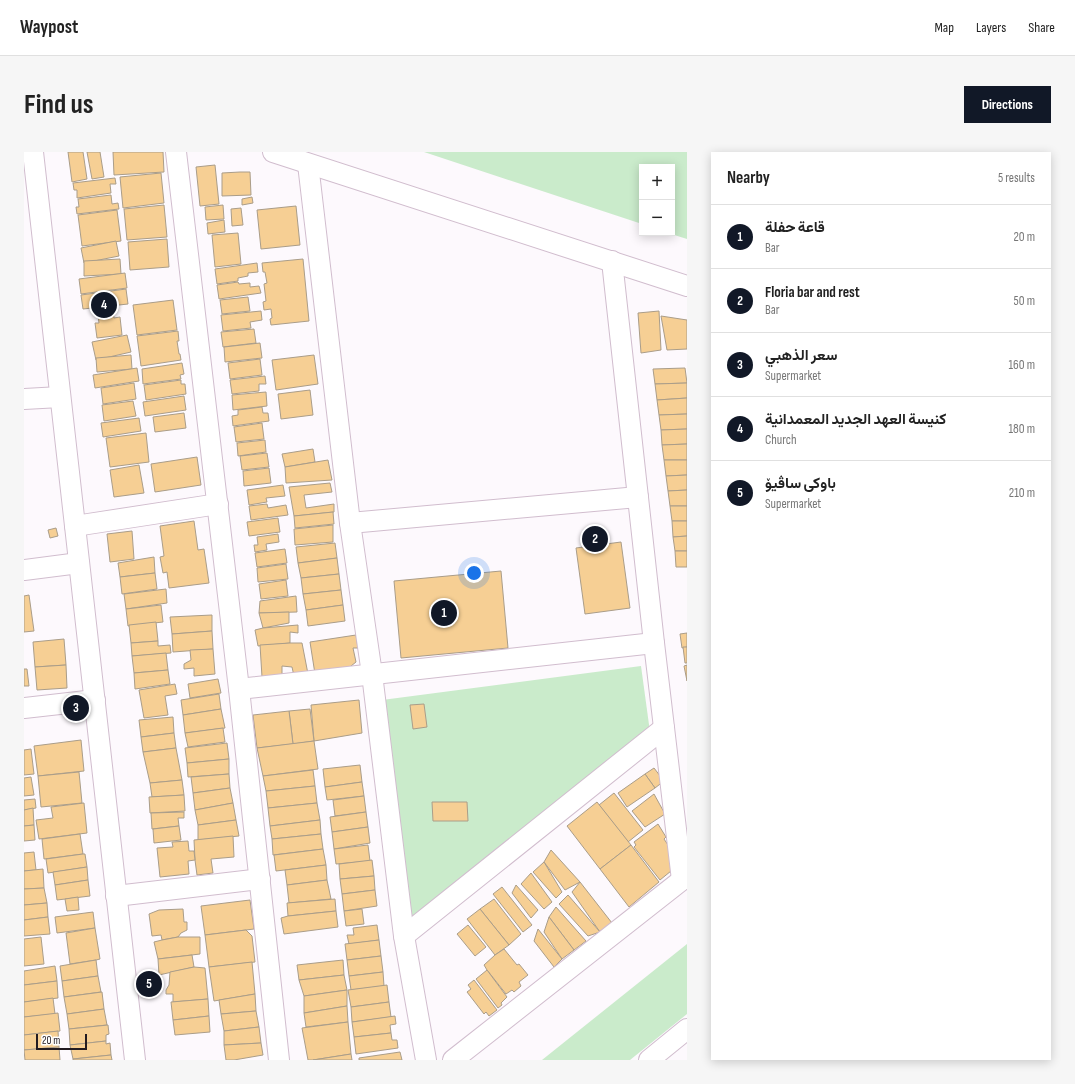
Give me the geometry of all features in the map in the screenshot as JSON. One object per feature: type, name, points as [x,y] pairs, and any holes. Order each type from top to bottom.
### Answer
[{"type":"street","points":[[33,152],[135,1060]]},
{"type":"street","points":[[176,152],[239,689],[279,1060]]},
{"type":"street","points":[[273,152],[687,286]]},
{"type":"street","points":[[308,164],[350,523],[372,674],[404,936],[426,1060]]},
{"type":"street","points":[[453,1060],[684,878],[654,643],[612,261]]},
{"type":"street","points":[[24,399],[60,397]]},
{"type":"street","points":[[350,523],[638,497]]},
{"type":"street","points":[[75,526],[218,504]]},
{"type":"street","points":[[24,570],[79,563]]},
{"type":"street","points":[[239,689],[654,643]]},
{"type":"street","points":[[24,708],[94,700]]},
{"type":"street","points":[[404,936],[664,728]]},
{"type":"street","points":[[116,896],[260,879]]},
{"type":"street","points":[[649,1060],[687,1029]]},
{"type":"green space","points":[[424,152],[687,152],[687,239],[675,235],[675,164],[639,164],[639,223]]},
{"type":"green space","points":[[641,666],[650,732],[410,919],[382,700]]},
{"type":"green space","points":[[687,944],[687,1014],[630,1060],[542,1060]]},
{"type":"building","points":[[68,152],[83,152],[87,179],[72,182]]},
{"type":"building","points":[[87,152],[100,152],[104,177],[92,179]]},
{"type":"building","points":[[113,152],[163,152],[164,172],[114,175]]},
{"type":"building","points":[[215,165],[219,204],[200,206],[196,167]]},
{"type":"building","points":[[250,172],[251,195],[222,196],[222,173]]},
{"type":"building","points":[[161,173],[164,203],[123,208],[120,177]]},
{"type":"building","points":[[115,178],[116,184],[110,184],[111,193],[77,198],[77,190],[74,190],[73,183]]},
{"type":"building","points":[[111,195],[112,204],[118,203],[119,209],[77,214],[76,207],[79,207],[78,199]]},
{"type":"building","points":[[252,197],[253,203],[242,205],[242,199]]},
{"type":"building","points":[[164,205],[167,237],[127,240],[124,209]]},
{"type":"building","points":[[223,205],[224,219],[206,220],[205,207]]},
{"type":"building","points":[[296,206],[300,245],[261,249],[257,210]]},
{"type":"building","points":[[241,208],[243,225],[232,226],[231,209]]},
{"type":"building","points":[[117,210],[121,241],[82,246],[78,215]]},
{"type":"building","points":[[224,220],[225,232],[208,234],[207,223]]},
{"type":"building","points":[[238,233],[241,264],[215,267],[212,235]]},
{"type":"building","points":[[167,239],[169,267],[130,270],[128,242]]},
{"type":"building","points":[[116,241],[119,256],[84,263],[81,248]]},
{"type":"building","points":[[120,259],[121,274],[84,276],[84,261]]},
{"type":"building","points":[[303,259],[309,321],[271,325],[271,309],[264,310],[263,302],[266,301],[264,284],[267,283],[265,272],[263,272],[262,263]]},
{"type":"building","points":[[257,263],[258,272],[248,273],[248,276],[238,278],[238,281],[217,284],[215,269]]},
{"type":"building","points":[[125,273],[127,288],[81,294],[79,279]]},
{"type":"building","points":[[238,282],[239,284],[250,283],[250,287],[259,286],[261,293],[219,299],[217,285]]},
{"type":"building","points":[[126,289],[128,304],[83,309],[81,295]]},
{"type":"building","points":[[248,297],[250,311],[222,314],[220,300]]},
{"type":"building","points":[[173,300],[177,330],[137,335],[133,305]]},
{"type":"building","points":[[113,306],[114,318],[120,317],[122,335],[97,338],[95,323],[99,323],[97,308]]},
{"type":"building","points":[[261,311],[262,320],[250,322],[251,328],[223,331],[221,315]]},
{"type":"building","points":[[659,311],[661,350],[641,353],[638,313]]},
{"type":"building","points":[[661,316],[687,320],[687,349],[667,350]]},
{"type":"building","points":[[254,329],[256,343],[223,347],[221,332]]},
{"type":"building","points":[[178,331],[179,341],[177,341],[181,360],[141,366],[137,336]]},
{"type":"building","points":[[127,335],[131,352],[96,360],[92,342]]},
{"type":"building","points":[[260,343],[262,358],[225,362],[224,347]]},
{"type":"building","points":[[131,355],[132,369],[97,372],[96,358]]},
{"type":"building","points":[[314,355],[318,384],[276,390],[272,360]]},
{"type":"building","points":[[260,359],[262,375],[230,379],[228,363]]},
{"type":"building","points":[[182,363],[184,374],[180,375],[181,379],[143,384],[142,369]]},
{"type":"building","points":[[137,368],[139,381],[95,388],[93,375]]},
{"type":"building","points":[[685,368],[687,383],[655,384],[653,369]]},
{"type":"building","points":[[265,376],[266,384],[259,384],[259,391],[232,394],[230,380]]},
{"type":"building","points":[[181,380],[181,384],[185,384],[186,394],[146,400],[144,385]]},
{"type":"building","points":[[134,383],[136,399],[103,404],[101,388]]},
{"type":"building","points":[[687,383],[687,398],[657,400],[655,384]]},
{"type":"building","points":[[310,390],[313,415],[281,419],[278,394]]},
{"type":"building","points":[[266,392],[267,406],[233,410],[232,395]]},
{"type":"building","points":[[184,396],[186,410],[145,416],[143,402]]},
{"type":"building","points":[[687,398],[687,414],[659,415],[657,400]]},
{"type":"building","points":[[133,401],[136,416],[104,421],[102,405]]},
{"type":"building","points":[[262,407],[263,413],[268,413],[269,421],[233,426],[232,416],[238,415],[238,410]]},
{"type":"building","points":[[184,413],[186,428],[155,432],[153,417]]},
{"type":"building","points":[[687,414],[687,429],[661,430],[659,415]]},
{"type":"building","points":[[139,418],[141,431],[103,437],[101,423]]},
{"type":"building","points":[[262,423],[264,439],[236,442],[234,427]]},
{"type":"building","points":[[687,429],[687,444],[662,445],[661,430]]},
{"type":"building","points":[[146,433],[149,462],[110,467],[106,438]]},
{"type":"building","points":[[265,440],[266,452],[238,456],[237,443]]},
{"type":"building","points":[[687,444],[687,460],[664,460],[662,445]]},
{"type":"building","points":[[313,449],[315,462],[285,467],[282,454]]},
{"type":"building","points":[[267,453],[269,467],[242,470],[240,456]]},
{"type":"building","points":[[197,457],[201,485],[155,492],[151,464]]},
{"type":"building","points":[[328,460],[332,480],[286,483],[285,467]]},
{"type":"building","points":[[664,460],[687,460],[687,475],[666,476]]},
{"type":"building","points":[[139,465],[144,493],[114,497],[110,470]]},
{"type":"building","points":[[269,468],[271,483],[244,486],[243,471]]},
{"type":"building","points":[[687,475],[687,490],[668,491],[666,476]]},
{"type":"building","points":[[330,483],[332,492],[304,495],[306,508],[334,504],[334,512],[294,516],[289,487]]},
{"type":"building","points":[[283,485],[285,496],[266,498],[267,502],[249,505],[247,490]]},
{"type":"building","points":[[687,490],[687,506],[670,506],[668,491]]},
{"type":"building","points":[[267,504],[268,508],[286,505],[288,515],[251,520],[249,506]]},
{"type":"building","points":[[670,506],[687,506],[687,521],[672,521]]},
{"type":"building","points":[[333,512],[334,524],[295,528],[294,516]]},
{"type":"building","points":[[278,518],[280,532],[249,536],[247,522]]},
{"type":"building","points":[[194,521],[198,550],[204,549],[209,583],[169,588],[167,572],[163,573],[160,557],[164,556],[160,526]]},
{"type":"building","points":[[672,521],[687,521],[687,536],[673,537]]},
{"type":"building","points":[[333,525],[333,542],[295,545],[294,529]]},
{"type":"building","points":[[56,528],[58,536],[50,538],[48,530]]},
{"type":"building","points":[[132,531],[134,559],[110,562],[107,534]]},
{"type":"building","points":[[278,534],[279,542],[266,544],[267,550],[255,552],[254,545],[258,545],[257,537]]},
{"type":"building","points":[[687,536],[687,551],[675,551],[673,537]]},
{"type":"building","points":[[621,542],[630,608],[585,614],[576,548]]},
{"type":"building","points":[[335,543],[337,558],[298,563],[296,547]]},
{"type":"building","points":[[285,549],[287,563],[257,567],[255,553]]},
{"type":"building","points":[[675,551],[687,551],[687,567],[676,567]]},
{"type":"building","points":[[154,557],[155,573],[120,577],[118,563]]},
{"type":"building","points":[[337,558],[339,574],[301,578],[298,563]]},
{"type":"building","points":[[286,564],[288,579],[258,582],[257,568]]},
{"type":"building","points":[[501,571],[508,648],[401,658],[394,581]]},
{"type":"building","points":[[155,573],[157,589],[122,594],[120,577]]},
{"type":"building","points":[[339,574],[341,590],[303,594],[301,578]]},
{"type":"building","points":[[286,580],[288,596],[261,599],[259,584]]},
{"type":"building","points":[[166,589],[167,603],[126,609],[124,594]]},
{"type":"building","points":[[341,590],[343,605],[306,610],[303,594]]},
{"type":"building","points":[[29,595],[34,631],[24,632],[24,596]]},
{"type":"building","points":[[296,596],[297,612],[259,613],[260,601]]},
{"type":"building","points":[[161,605],[163,622],[128,626],[126,609]]},
{"type":"building","points":[[343,605],[345,621],[308,626],[306,610]]},
{"type":"building","points":[[289,612],[289,623],[263,628],[259,613]]},
{"type":"building","points":[[212,615],[212,631],[172,634],[170,617]]},
{"type":"building","points":[[156,622],[158,641],[131,643],[129,625]]},
{"type":"building","points":[[298,625],[298,633],[290,632],[290,643],[258,646],[255,630]]},
{"type":"building","points":[[212,631],[213,649],[173,652],[172,634]]},
{"type":"building","points":[[687,633],[687,647],[682,648],[680,634]]},
{"type":"building","points":[[356,635],[358,648],[353,648],[356,662],[346,670],[315,674],[310,642]]},
{"type":"building","points":[[64,639],[66,665],[35,667],[33,642]]},
{"type":"building","points":[[158,641],[158,646],[170,645],[171,653],[132,656],[131,643]]},
{"type":"building","points":[[302,643],[308,674],[294,676],[292,667],[282,666],[282,676],[262,677],[260,645]]},
{"type":"building","points":[[683,647],[687,647],[687,663],[685,663]]},
{"type":"building","points":[[213,649],[215,674],[194,676],[194,668],[184,669],[184,664],[191,660],[190,650]]},
{"type":"building","points":[[166,653],[168,670],[134,673],[132,656]]},
{"type":"building","points":[[66,665],[67,688],[37,690],[35,667]]},
{"type":"building","points":[[687,665],[687,681],[684,666]]},
{"type":"building","points":[[24,669],[27,669],[29,686],[24,686]]},
{"type":"building","points":[[168,670],[170,684],[135,689],[134,673]]},
{"type":"building","points":[[218,679],[221,693],[190,698],[188,684]]},
{"type":"building","points":[[175,684],[177,694],[165,696],[168,715],[144,718],[139,690]]},
{"type":"building","points":[[219,694],[221,709],[183,715],[181,700]]},
{"type":"building","points":[[359,700],[362,733],[314,741],[311,705]]},
{"type":"building","points":[[424,704],[427,727],[413,729],[410,705]]},
{"type":"building","points":[[221,709],[225,728],[185,733],[183,715]]},
{"type":"building","points":[[310,709],[314,741],[293,744],[289,711]]},
{"type":"building","points":[[289,711],[293,744],[257,748],[253,715]]},
{"type":"building","points":[[173,717],[174,733],[141,737],[139,720]]},
{"type":"building","points":[[223,728],[225,742],[188,747],[185,733]]},
{"type":"building","points":[[174,733],[176,748],[143,752],[141,737]]},
{"type":"building","points":[[81,740],[84,771],[38,776],[34,746]]},
{"type":"building","points":[[314,741],[318,769],[263,776],[257,748]]},
{"type":"building","points":[[227,743],[229,759],[187,763],[185,748]]},
{"type":"building","points":[[176,748],[182,780],[150,783],[143,752]]},
{"type":"building","points":[[31,749],[34,774],[24,775],[24,750]]},
{"type":"building","points":[[229,759],[229,774],[188,777],[187,763]]},
{"type":"building","points":[[360,765],[362,782],[325,787],[323,769]]},
{"type":"building","points":[[654,768],[664,781],[655,788],[645,774]]},
{"type":"building","points":[[313,770],[315,786],[266,791],[263,776]]},
{"type":"building","points":[[79,772],[82,803],[41,807],[38,776]]},
{"type":"building","points":[[229,774],[230,788],[193,793],[191,777]]},
{"type":"building","points":[[645,774],[655,788],[627,807],[618,793]]},
{"type":"building","points":[[31,777],[34,795],[24,796],[24,778]]},
{"type":"building","points":[[182,780],[184,795],[152,797],[150,783]]},
{"type":"building","points":[[362,782],[364,796],[327,800],[325,787]]},
{"type":"building","points":[[315,786],[317,803],[268,808],[266,791]]},
{"type":"building","points":[[230,788],[233,803],[195,810],[193,793]]},
{"type":"building","points":[[614,793],[643,830],[628,842],[599,805]]},
{"type":"building","points":[[654,794],[665,814],[645,827],[632,811]]},
{"type":"building","points":[[184,795],[185,811],[150,813],[149,797]]},
{"type":"building","points":[[364,796],[366,812],[335,816],[333,800]]},
{"type":"building","points":[[35,799],[36,808],[24,810],[24,800]]},
{"type":"building","points":[[432,802],[467,802],[468,821],[433,821]]},
{"type":"building","points":[[597,802],[631,845],[600,869],[567,826]]},
{"type":"building","points":[[84,803],[87,833],[39,839],[36,820],[53,818],[51,807]]},
{"type":"building","points":[[233,803],[236,820],[198,825],[195,810]]},
{"type":"building","points":[[317,803],[320,820],[270,826],[268,808]]},
{"type":"building","points":[[33,808],[34,825],[24,826],[24,810]]},
{"type":"building","points":[[184,812],[184,818],[178,818],[179,826],[152,829],[151,813]]},
{"type":"building","points":[[366,812],[368,827],[332,832],[330,817]]},
{"type":"building","points":[[236,820],[239,836],[198,840],[198,825]]},
{"type":"building","points":[[320,820],[321,834],[272,839],[270,826]]},
{"type":"building","points":[[658,824],[666,837],[664,839],[670,848],[671,871],[660,880],[634,847],[636,845],[634,842]]},
{"type":"building","points":[[34,825],[35,840],[24,841],[24,826]]},
{"type":"building","points":[[179,826],[181,840],[154,843],[153,829]]},
{"type":"building","points":[[368,827],[370,843],[334,849],[332,832]]},
{"type":"building","points":[[80,834],[83,854],[44,859],[42,839]]},
{"type":"building","points":[[321,834],[323,849],[273,855],[272,839]]},
{"type":"building","points":[[233,836],[234,857],[211,859],[213,873],[197,875],[194,840]]},
{"type":"building","points":[[188,841],[189,851],[194,851],[195,860],[188,861],[189,874],[160,877],[157,848],[173,847],[172,842]]},
{"type":"building","points":[[368,845],[370,861],[336,864],[334,849]]},
{"type":"building","points":[[631,845],[659,882],[629,907],[600,869]]},
{"type":"building","points":[[323,849],[326,865],[276,871],[274,855]]},
{"type":"building","points":[[551,850],[580,882],[565,890],[544,862]]},
{"type":"building","points":[[34,852],[36,870],[24,871],[24,853]]},
{"type":"building","points":[[85,854],[87,867],[48,873],[46,859]]},
{"type":"building","points":[[372,860],[374,876],[340,879],[339,864]]},
{"type":"building","points":[[544,862],[562,892],[556,898],[533,872]]},
{"type":"building","points":[[326,865],[327,880],[287,885],[285,870]]},
{"type":"building","points":[[87,867],[88,880],[55,885],[53,872]]},
{"type":"building","points":[[43,869],[44,888],[24,889],[24,871]]},
{"type":"building","points":[[531,873],[552,902],[544,909],[521,884]]},
{"type":"building","points":[[374,876],[375,890],[342,894],[340,879]]},
{"type":"building","points":[[88,880],[90,896],[57,900],[55,885]]},
{"type":"building","points":[[327,880],[331,899],[289,903],[287,885]]},
{"type":"building","points":[[580,882],[612,923],[600,932],[572,892]]},
{"type":"building","points":[[516,885],[538,910],[531,918],[512,893]]},
{"type":"building","points":[[502,887],[532,925],[523,932],[493,894]]},
{"type":"building","points":[[44,888],[47,903],[24,905],[24,889]]},
{"type":"building","points":[[375,890],[377,906],[344,911],[342,894]]},
{"type":"building","points":[[568,895],[600,932],[588,936],[559,904]]},
{"type":"building","points":[[78,897],[79,910],[67,911],[65,899]]},
{"type":"building","points":[[335,899],[336,911],[288,916],[287,903]]},
{"type":"building","points":[[494,899],[521,934],[509,945],[480,909]]},
{"type":"building","points":[[250,900],[254,929],[205,935],[201,906]]},
{"type":"building","points":[[47,903],[48,917],[24,920],[24,905]]},
{"type":"building","points":[[556,907],[586,941],[574,950],[549,917]]},
{"type":"building","points":[[183,909],[184,922],[187,922],[187,930],[181,933],[178,937],[162,940],[161,935],[152,936],[149,914],[159,910]]},
{"type":"building","points":[[362,909],[364,924],[346,926],[344,911]]},
{"type":"building","points":[[480,909],[509,945],[495,955],[467,919]]},
{"type":"building","points":[[336,911],[338,927],[284,934],[281,918]]},
{"type":"building","points":[[93,912],[95,928],[57,933],[55,917]]},
{"type":"building","points":[[48,917],[50,934],[24,936],[24,920]]},
{"type":"building","points":[[549,917],[574,950],[562,959],[544,932]]},
{"type":"building","points":[[377,925],[379,940],[349,944],[347,935],[354,935],[353,928]]},
{"type":"building","points":[[468,925],[486,947],[475,956],[457,934]]},
{"type":"building","points":[[95,928],[100,959],[70,964],[66,933]]},
{"type":"building","points":[[538,929],[562,959],[554,967],[534,941]]},
{"type":"building","points":[[246,930],[252,936],[255,962],[209,967],[205,935]]},
{"type":"building","points":[[41,937],[44,964],[24,966],[24,939]]},
{"type":"building","points":[[178,937],[200,937],[200,954],[158,959],[154,942]]},
{"type":"building","points":[[379,940],[381,956],[347,960],[345,944]]},
{"type":"building","points":[[504,949],[517,965],[519,964],[528,975],[519,982],[521,986],[514,992],[512,990],[506,994],[484,965]]},
{"type":"building","points":[[192,955],[194,967],[159,975],[158,959]]},
{"type":"building","points":[[381,956],[383,972],[349,976],[347,960]]},
{"type":"building","points":[[96,960],[98,976],[62,981],[60,966]]},
{"type":"building","points":[[343,960],[344,975],[299,980],[297,965]]},
{"type":"building","points":[[252,962],[255,994],[214,1001],[209,967]]},
{"type":"building","points":[[55,966],[57,981],[24,985],[24,971]]},
{"type":"building","points":[[194,967],[205,968],[208,999],[173,1002],[173,994],[166,994],[166,990],[169,985],[170,972]]},
{"type":"building","points":[[487,970],[507,997],[498,1008],[476,979]]},
{"type":"building","points":[[383,972],[384,986],[351,990],[349,976]]},
{"type":"building","points":[[344,975],[347,990],[304,996],[299,980]]},
{"type":"building","points":[[98,976],[101,992],[64,997],[62,981]]},
{"type":"building","points":[[474,980],[497,1010],[489,1016],[486,1012],[484,1014],[467,992],[471,989],[468,985]]},
{"type":"building","points":[[57,981],[58,998],[24,1002],[24,985]]},
{"type":"building","points":[[387,985],[389,1002],[351,1007],[348,990]]},
{"type":"building","points":[[347,990],[347,1006],[304,1013],[304,996]]},
{"type":"building","points":[[102,992],[104,1009],[67,1014],[64,997]]},
{"type":"building","points":[[255,994],[256,1011],[221,1014],[219,1000]]},
{"type":"building","points":[[53,998],[55,1014],[24,1017],[24,1002]]},
{"type":"building","points":[[208,999],[209,1016],[173,1020],[171,1002]]},
{"type":"building","points":[[389,1002],[391,1017],[352,1022],[351,1007]]},
{"type":"building","points":[[347,1006],[348,1022],[306,1027],[304,1013]]},
{"type":"building","points":[[104,1009],[107,1025],[69,1029],[67,1014]]},
{"type":"building","points":[[256,1011],[259,1027],[224,1031],[221,1014]]},
{"type":"building","points":[[58,1013],[60,1031],[24,1035],[24,1017]]},
{"type":"building","points":[[209,1016],[210,1032],[175,1035],[173,1020]]},
{"type":"building","points":[[395,1016],[396,1024],[390,1025],[391,1033],[354,1037],[352,1022]]},
{"type":"building","points":[[348,1022],[351,1054],[308,1060],[302,1028]]},
{"type":"building","points":[[108,1025],[109,1034],[106,1035],[106,1041],[70,1045],[69,1029]]},
{"type":"building","points":[[259,1027],[261,1043],[224,1045],[224,1031]]},
{"type":"building","points":[[58,1031],[59,1047],[24,1050],[24,1035]]},
{"type":"building","points":[[391,1033],[392,1040],[397,1040],[398,1048],[356,1054],[354,1037]]},
{"type":"building","points":[[106,1041],[106,1044],[110,1043],[111,1055],[73,1059],[70,1045]]},
{"type":"building","points":[[261,1043],[263,1055],[226,1060],[224,1045]]},
{"type":"building","points":[[59,1047],[60,1060],[25,1060],[24,1050]]},
{"type":"building","points":[[400,1052],[402,1060],[359,1060],[359,1058]]},
{"type":"building","points":[[351,1054],[352,1060],[313,1060]]},
{"type":"building","points":[[111,1055],[112,1060],[73,1060],[73,1059]]},
{"type":"place","name":"كنيسة العهد الجديد المعمدانية","points":[[104,305]]},
{"type":"place","name":"Floria bar and rest","points":[[595,539]]},
{"type":"place","name":"قاعة حفلة","points":[[444,613]]},
{"type":"place","name":"سعر الذهبي","points":[[76,708]]},
{"type":"place","name":"باوکی ساڤیۆ","points":[[149,984]]}]
